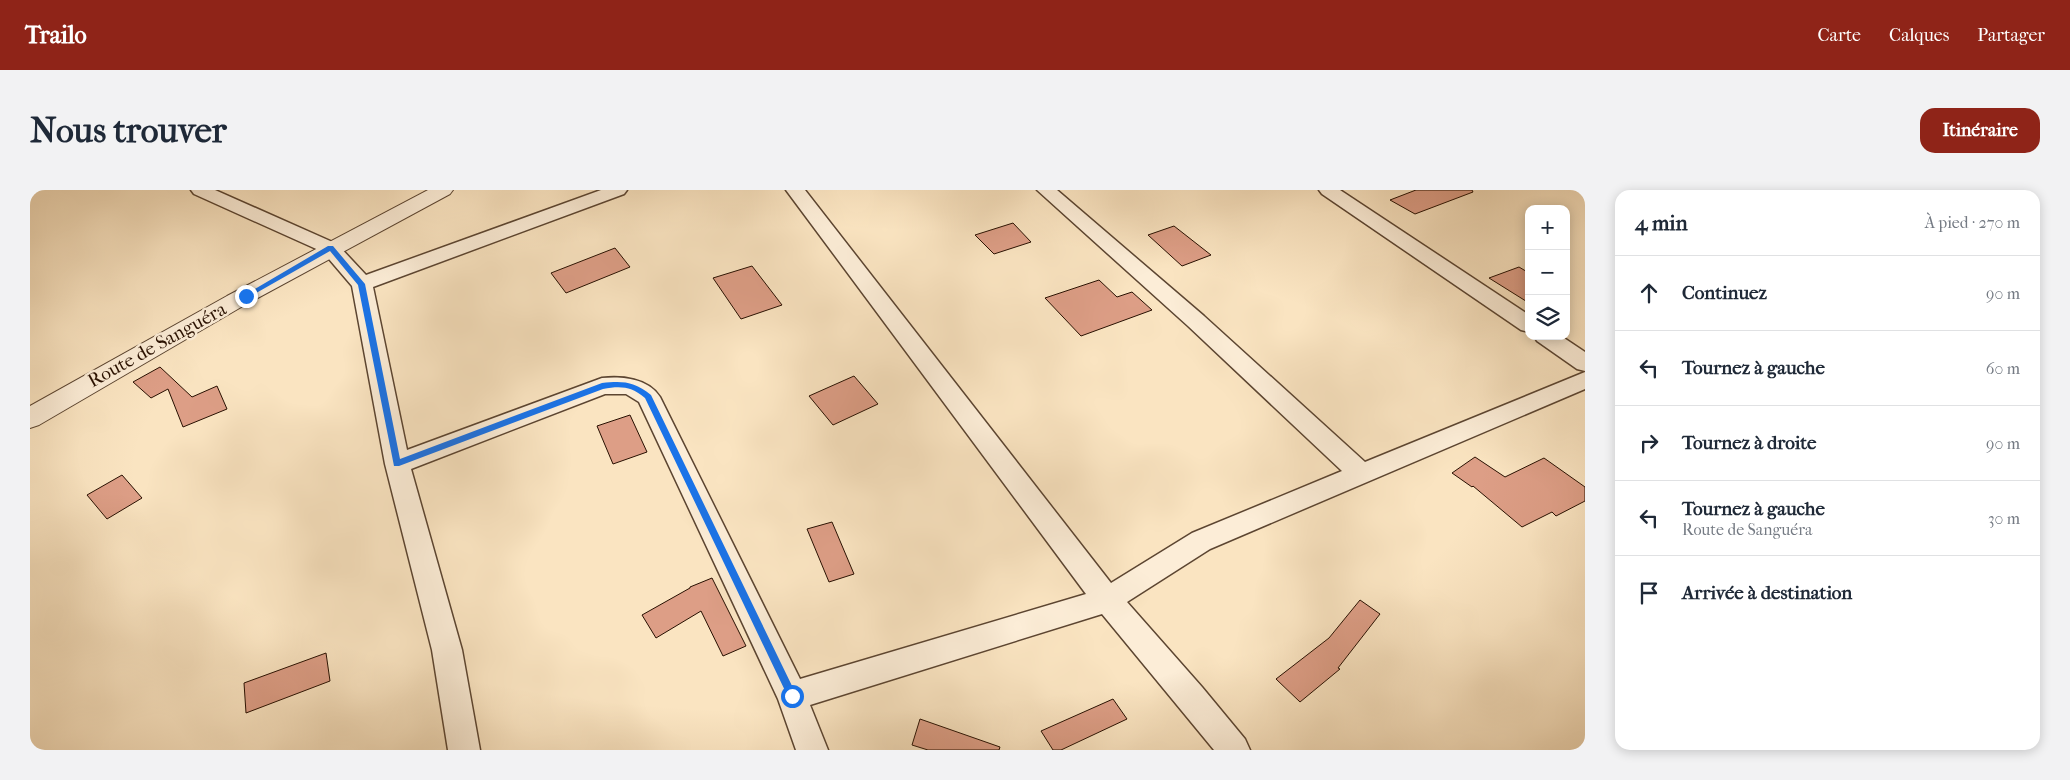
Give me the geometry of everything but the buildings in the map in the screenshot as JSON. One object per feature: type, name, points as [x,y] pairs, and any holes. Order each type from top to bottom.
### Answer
[{"type":"street","points":[[200,190],[330,248],[362,284],[397,464],[447,650],[464,750]]},
{"type":"street","name":"Route de Sanguéra","points":[[30,418],[171,335],[246,296],[330,248],[443,190]]},
{"type":"street","points":[[362,284],[618,190]]},
{"type":"street","points":[[795,190],[1107,600],[1234,750]]},
{"type":"street","points":[[1046,190],[1196,321],[1362,474]]},
{"type":"street","points":[[1328,190],[1525,322]]},
{"type":"street","points":[[1552,340],[1585,363]]},
{"type":"street","points":[[792,696],[1107,600],[1201,541],[1585,380]]},
{"type":"street","points":[[397,464],[602,386],[622,384],[639,389],[648,397],[792,696],[812,750]]},
{"type":"route","points":[[246,296],[330,248],[362,284],[397,464],[602,386],[622,384],[639,389],[648,397],[792,696]]}]
